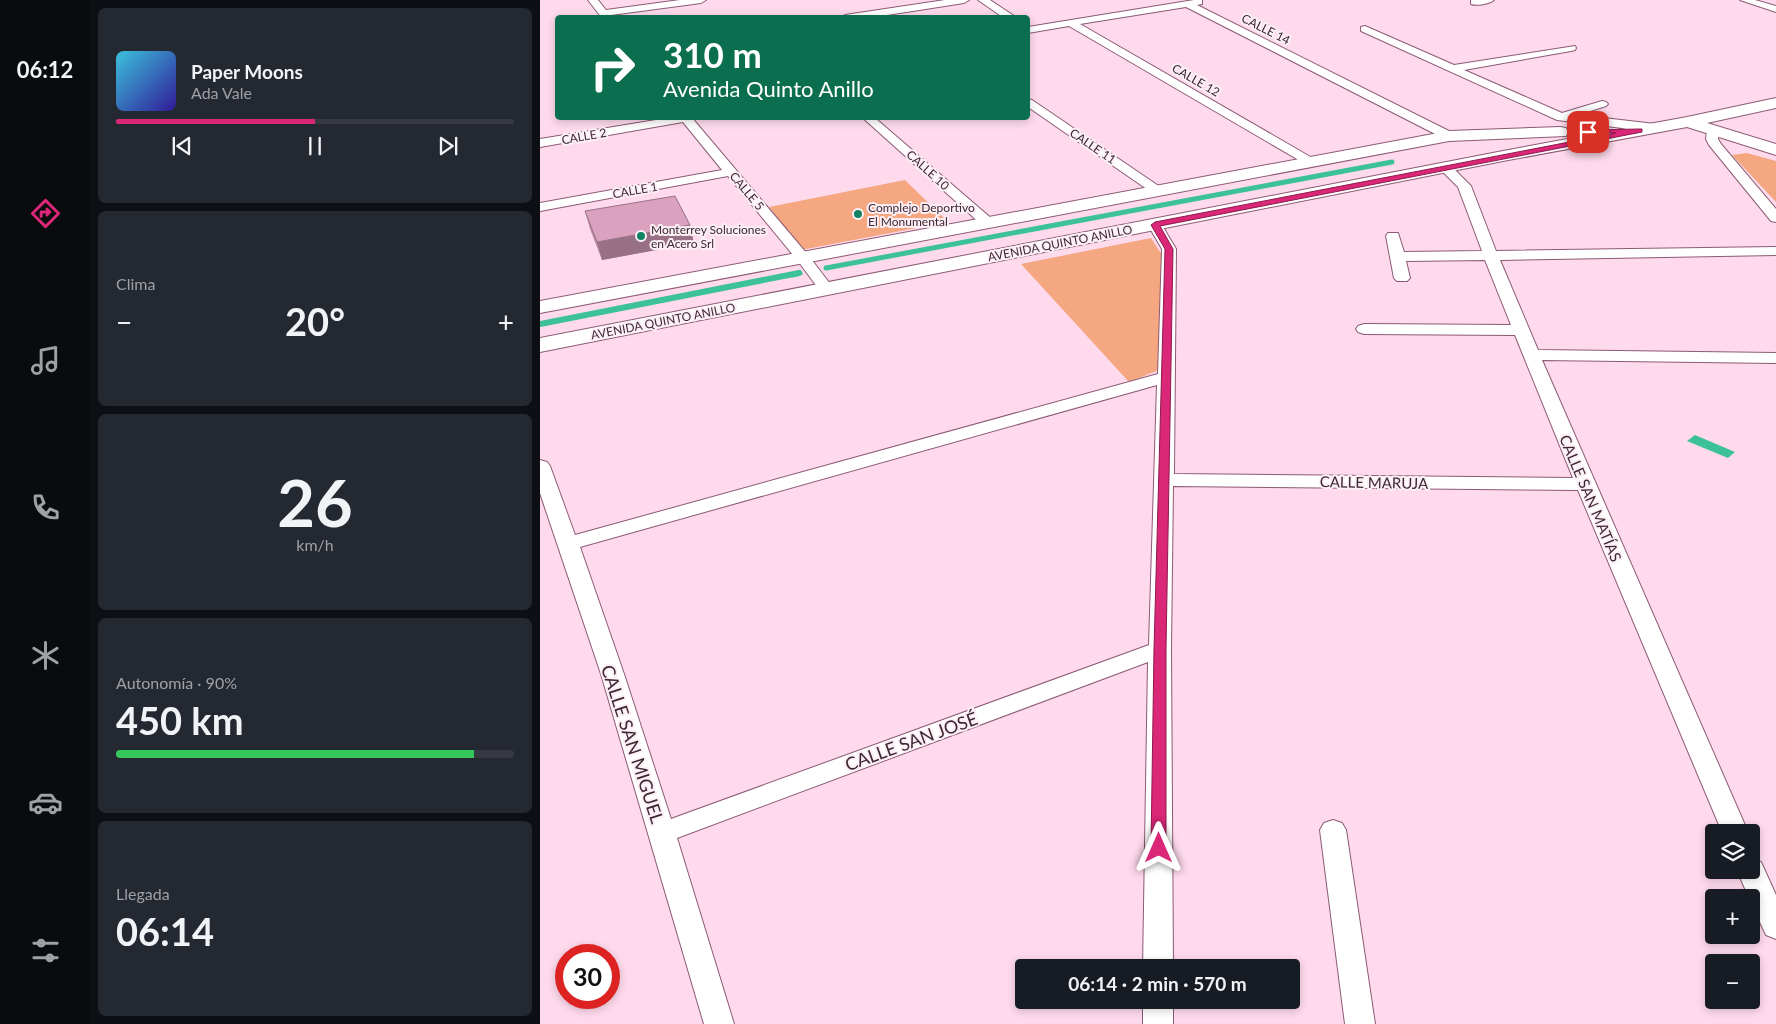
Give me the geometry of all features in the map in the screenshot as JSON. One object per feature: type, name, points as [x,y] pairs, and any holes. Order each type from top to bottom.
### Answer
[{"type":"main road","name":"AVENIDA QUINTO ANILLO","points":[[540,345],[1503,156],[1687,122],[1776,103]]},
{"type":"main road","points":[[1687,122],[1776,150]]},
{"type":"main road","name":"AVENIDA QUINTO ANILLO","points":[[540,307],[1449,136],[1647,129]]},
{"type":"main road","points":[[1481,134],[1496,138],[1505,144],[1508,150],[1503,156]]},
{"type":"street","points":[[593,0],[607,15],[701,0]]},
{"type":"street","points":[[864,15],[964,0]]},
{"type":"street","points":[[983,0],[1007,15]]},
{"type":"street","points":[[1139,0],[1157,9]]},
{"type":"street","points":[[1030,28],[1208,0]]},
{"type":"street","points":[[1474,2],[1489,0]]},
{"type":"street","points":[[1745,0],[1776,9]]},
{"type":"street","name":"CALLE 14","points":[[1187,4],[1449,136]]},
{"type":"street","name":"CALLE 12","points":[[1070,23],[1309,162]]},
{"type":"street","points":[[1365,29],[1561,117],[1647,129]]},
{"type":"street","points":[[1455,68],[1571,48]]},
{"type":"street","name":"CALLE 11","points":[[1030,103],[1159,191]]},
{"type":"street","points":[[1561,117],[1602,104]]},
{"type":"street","points":[[1561,117],[1570,132]]},
{"type":"street","name":"CALLE 2","points":[[540,143],[674,120]]},
{"type":"street","name":"CALLE 5","points":[[688,120],[803,258],[826,289]]},
{"type":"street","name":"CALLE 10","points":[[871,120],[987,222]]},
{"type":"street","points":[[1714,131],[1712,139],[1715,145],[1776,218]]},
{"type":"street","name":"CALLE SAN MATÍAS","points":[[1445,168],[1464,186],[1490,257],[1585,484],[1732,824]]},
{"type":"street","name":"CALLE 1","points":[[540,207],[731,172]]},
{"type":"street","points":[[1155,225],[1169,249],[1160,649],[1158,959]]},
{"type":"street","points":[[1393,236],[1402,278]]},
{"type":"street","points":[[1397,256],[1490,257],[1776,251]]},
{"type":"street","points":[[1364,329],[1521,330]]},
{"type":"street","points":[[1532,355],[1776,358]]},
{"type":"street","points":[[569,543],[1166,377]]},
{"type":"street","name":"CALLE SAN MIGUEL","points":[[540,466],[569,543],[662,833],[719,1024]]},
{"type":"street","name":"CALLE MARUJA","points":[[1164,480],[1585,484]]},
{"type":"street","name":"CALLE SAN JOSÉ","points":[[662,833],[1160,649]]},
{"type":"street","points":[[1333,830],[1360,1024]]},
{"type":"street","points":[[1755,879],[1776,927]]},
{"type":"street","points":[[1158,1009],[1158,1024]]},
{"type":"shaded area","points":[[1747,153],[1776,161],[1776,202],[1732,155]]},
{"type":"shaded area","name":"Complejo Deportivo El Monumental","points":[[905,180],[948,222],[801,250],[769,207]]},
{"type":"shaded area","points":[[1151,238],[1164,258],[1159,370],[1129,382],[1021,264]]},
{"type":"shaded area","points":[[1695,435],[1735,452],[1728,458],[1687,441]]},
{"type":"building","points":[[675,196],[690,225],[597,242],[585,211]]},
{"type":"waterway","points":[[826,268],[1392,162]]},
{"type":"waterway","points":[[540,324],[799,273]]},
{"type":"waterway","points":[[792,275],[800,273]]},
{"type":"place","name":"Complejo Deportivo El Monumental","points":[[858,214]]},
{"type":"place","name":"Monterrey Soluciones en Acero Srl","points":[[641,236]]},
{"type":"route","points":[[1159,848],[1160,649],[1169,249],[1155,225],[1503,156],[1640,131],[1588,132]]}]
